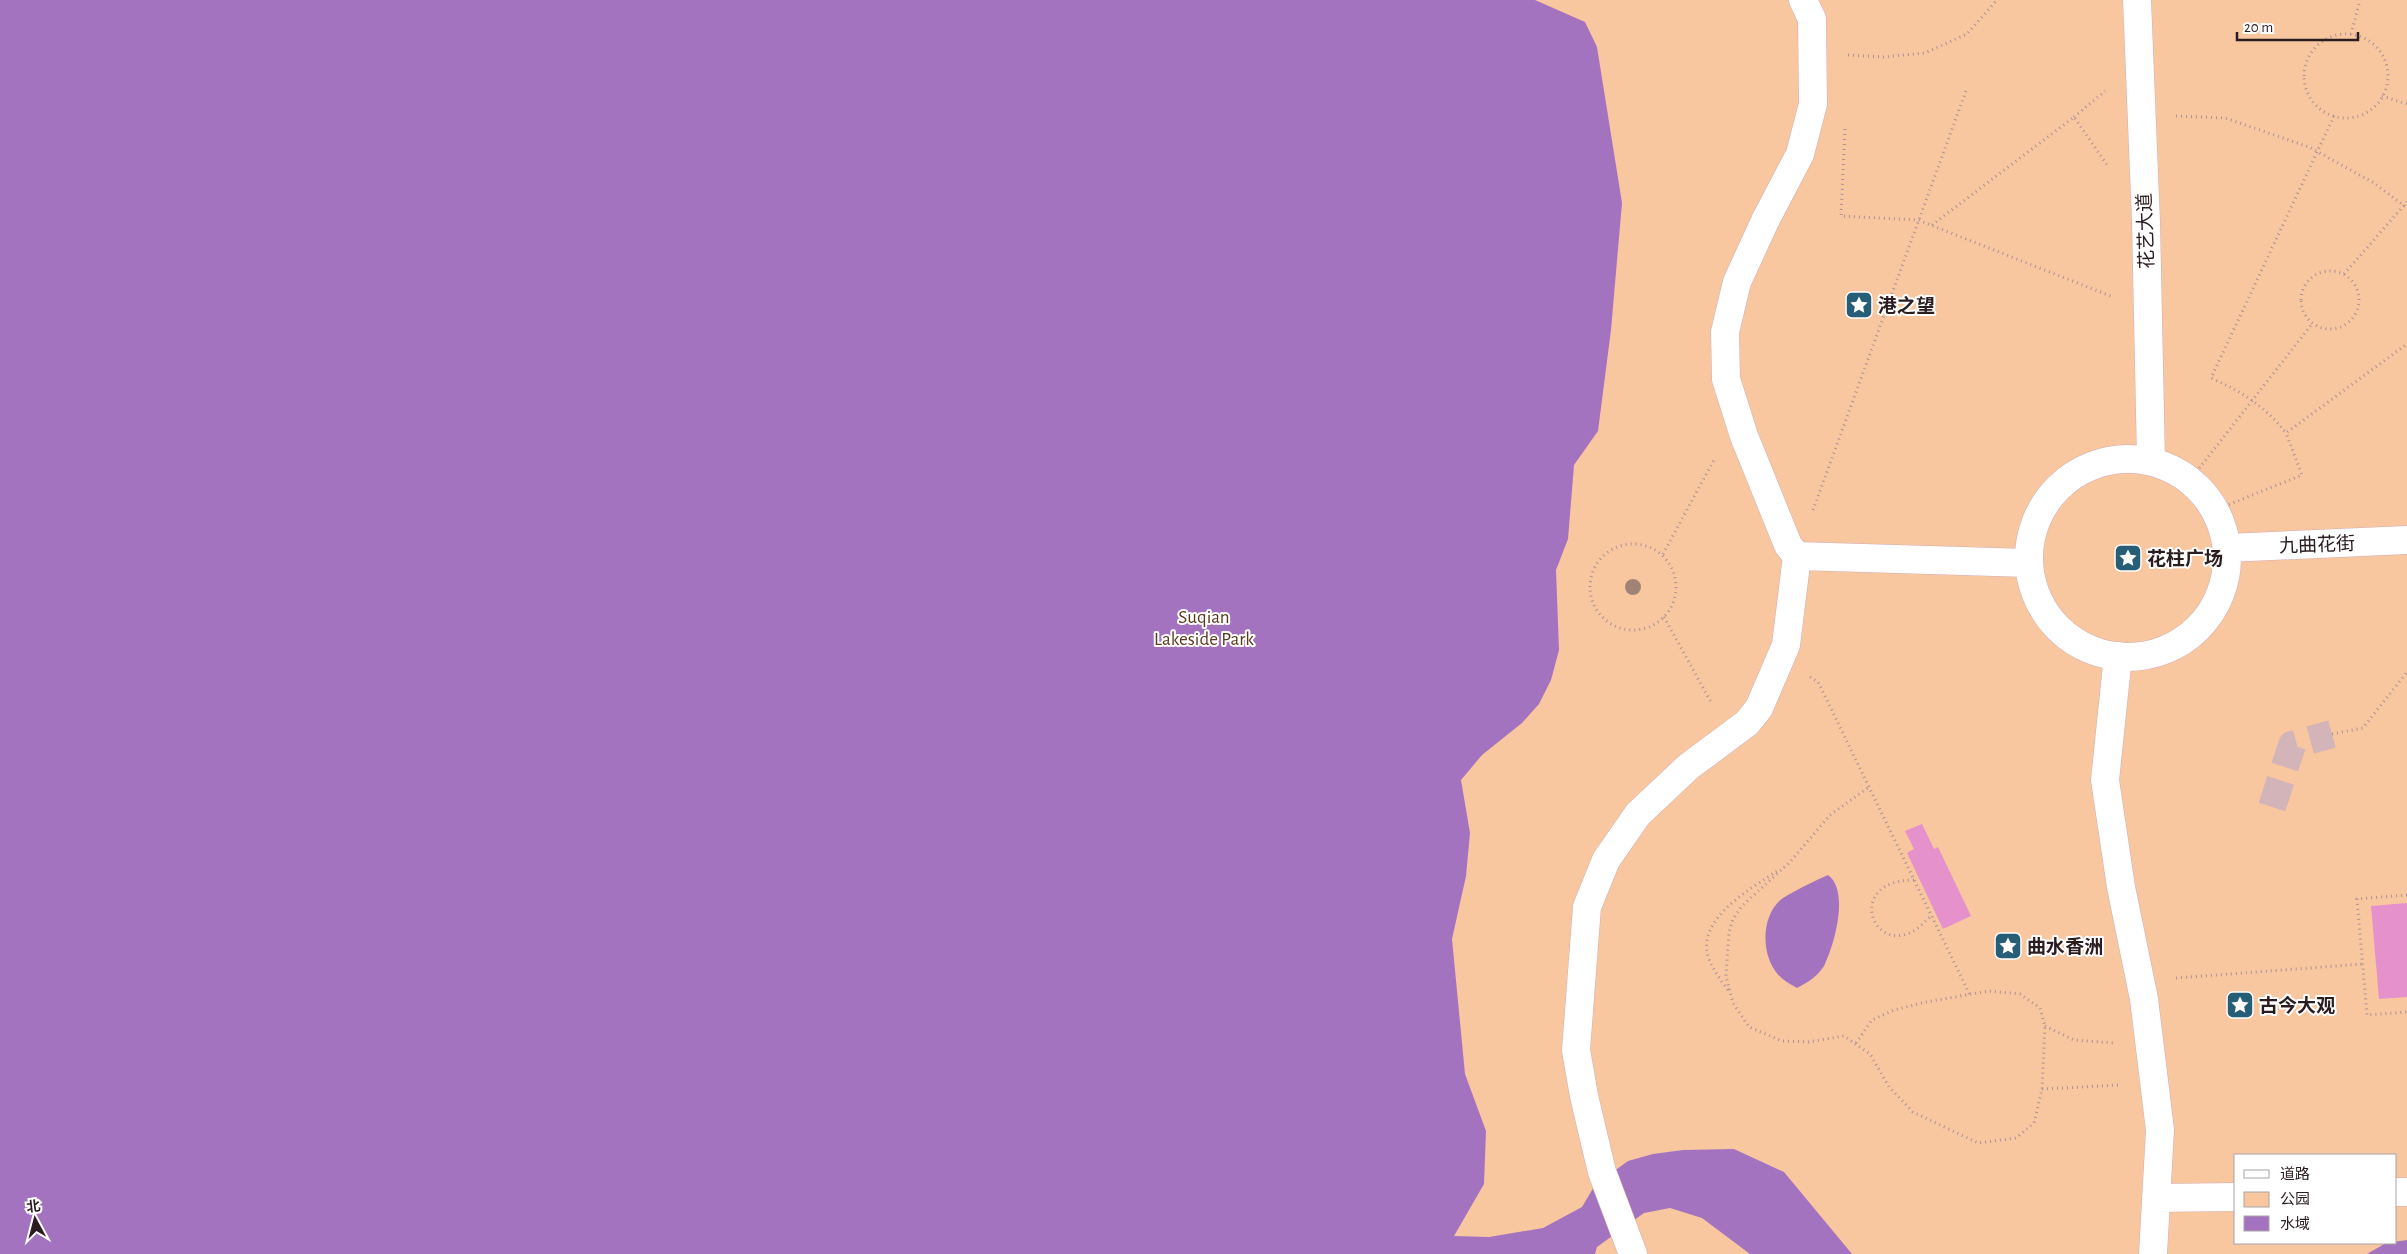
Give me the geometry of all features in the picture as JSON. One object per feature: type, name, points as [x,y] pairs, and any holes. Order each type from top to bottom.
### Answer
[{"type":"lane","points":[[1631,1247],[1602,1172],[1584,1096],[1576,1050],[1587,907],[1606,860],[1638,814],[1688,767],[1747,724],[1759,708],[1786,645],[1797,556],[1788,545],[1744,436],[1726,379],[1725,332],[1737,282],[1765,221],[1800,154],[1813,104],[1812,19],[1803,0]]},
{"type":"lane","name":"花艺大道","points":[[2137,0],[2151,461]]},
{"type":"lane","points":[[2128,458],[2151,461],[2171,468],[2190,480],[2204,493],[2215,510],[2223,528],[2227,548],[2227,570],[2222,591],[2212,611],[2199,628],[2181,642],[2162,651],[2140,656],[2118,656],[2094,651],[2072,640],[2054,625],[2040,605],[2031,582],[2028,563],[2031,536],[2038,515],[2050,496],[2066,480],[2085,469],[2106,461],[2128,458]]},
{"type":"lane","name":"九曲花街","points":[[2227,548],[2407,540]]},
{"type":"lane","points":[[1797,556],[2028,563]]},
{"type":"lane","points":[[2118,656],[2105,780],[2121,887],[2140,980],[2160,1130],[2153,1254]]},
{"type":"lane","points":[[2156,1198],[2234,1197]]},
{"type":"path","points":[[1812,52],[1883,57],[1924,53],[1967,34],[1997,0]]},
{"type":"path","points":[[2351,34],[2360,0]]},
{"type":"path","points":[[2351,34],[2364,38],[2376,46],[2388,70],[2387,84],[2382,96],[2373,107],[2362,114],[2348,118],[2334,116],[2321,110],[2305,88],[2303,74],[2306,60],[2314,48],[2325,40],[2337,35],[2351,34]]},
{"type":"path","points":[[1797,556],[1967,88]]},
{"type":"path","points":[[2382,96],[2407,104]]},
{"type":"path","points":[[2141,114],[2225,118],[2317,151],[2374,183],[2406,205],[2344,274]]},
{"type":"path","points":[[2215,510],[2302,474],[2286,433],[2272,415],[2255,400],[2211,378],[2334,116]]},
{"type":"path","points":[[1932,225],[2074,117],[2113,174]]},
{"type":"path","points":[[1846,122],[1841,216],[1918,220],[2147,311]]},
{"type":"path","points":[[2325,271],[2344,274],[2352,280],[2357,288],[2359,307],[2354,316],[2349,323],[2330,330],[2312,324],[2302,307],[2302,288],[2308,280],[2325,271]]},
{"type":"path","points":[[2190,480],[2255,400],[2312,324]]},
{"type":"path","points":[[2286,433],[2407,344]]},
{"type":"path","points":[[1662,554],[1738,416]]},
{"type":"path","points":[[1636,543],[1650,546],[1662,554],[1671,566],[1676,579],[1676,593],[1672,606],[1664,618],[1653,626],[1638,630],[1624,629],[1610,624],[1599,614],[1592,602],[1589,588],[1591,574],[1598,560],[1608,550],[1622,544],[1636,543]]},
{"type":"path","points":[[1664,618],[1730,737]]},
{"type":"path","points":[[1780,658],[1818,682],[1970,994]]},
{"type":"path","points":[[2332,734],[2363,728],[2407,672]]},
{"type":"path","points":[[1856,1042],[1872,1020],[1894,1010],[1989,991],[2020,994],[2040,1008],[2045,1026],[2042,1089],[2034,1123],[2016,1138],[1978,1143],[1913,1112],[1889,1087],[1870,1054],[1856,1042],[1844,1036],[1808,1042],[1782,1041],[1749,1027],[1733,1003],[1728,990],[1726,976],[1729,932],[1733,919],[1742,906],[1790,862],[1830,815],[1869,787]]},
{"type":"path","points":[[1728,990],[1714,971],[1708,954],[1707,938],[1714,923],[1743,894],[1790,862]]},
{"type":"path","points":[[1915,880],[1892,883],[1880,890],[1873,898],[1871,909],[1874,921],[1882,932],[1893,935],[1906,935],[1916,930],[1932,916]]},
{"type":"path","points":[[2407,895],[2357,899],[2367,1015],[2407,1012]]},
{"type":"path","points":[[2140,980],[2363,964]]},
{"type":"path","points":[[2045,1026],[2074,1040],[2106,1044],[2149,1038]]},
{"type":"path","points":[[2042,1089],[2121,1085],[2155,1087]]},
{"type":"green space","name":"Suqian Lakeside Park","points":[[0,0],[2407,0],[2407,1254],[0,1254]]},
{"type":"water","name":"Suqian Lakeside Park","points":[[0,0],[1535,0],[1585,22],[1597,47],[1622,203],[1611,330],[1598,431],[1574,465],[1568,539],[1556,570],[1559,650],[1551,680],[1539,704],[1522,723],[1482,755],[1461,780],[1470,833],[1466,876],[1452,939],[1465,1074],[1486,1131],[1484,1184],[1454,1236],[1489,1237],[1543,1228],[1582,1207],[1595,1185],[1628,1161],[1653,1154],[1683,1150],[1734,1149],[1784,1172],[1852,1254],[1750,1254],[1702,1218],[1670,1208],[1644,1213],[1597,1247],[1595,1254],[0,1254]]},
{"type":"water","points":[[1828,875],[1835,883],[1839,906],[1832,946],[1822,970],[1797,988],[1778,975],[1770,961],[1766,942],[1767,922],[1776,905],[1783,898]]},
{"type":"water","points":[[2407,1240],[2407,1254],[2367,1254],[2384,1244],[2397,1244],[2397,1241]]},
{"type":"building","points":[[1922,824],[1934,849],[1938,847],[1971,916],[1943,929],[1907,853],[1914,849],[1905,831]]},
{"type":"building","points":[[2407,903],[2407,997],[2379,999],[2371,906]]},
{"type":"tunnel","points":[[2272,807],[2292,745],[2332,734]]},
{"type":"place","name":"港之望","points":[[1859,305]]},
{"type":"place","name":"花柱广场","points":[[2128,558]]},
{"type":"place","name":"曲水香洲","points":[[2008,946]]},
{"type":"place","name":"古今大观","points":[[2240,1005]]}]
